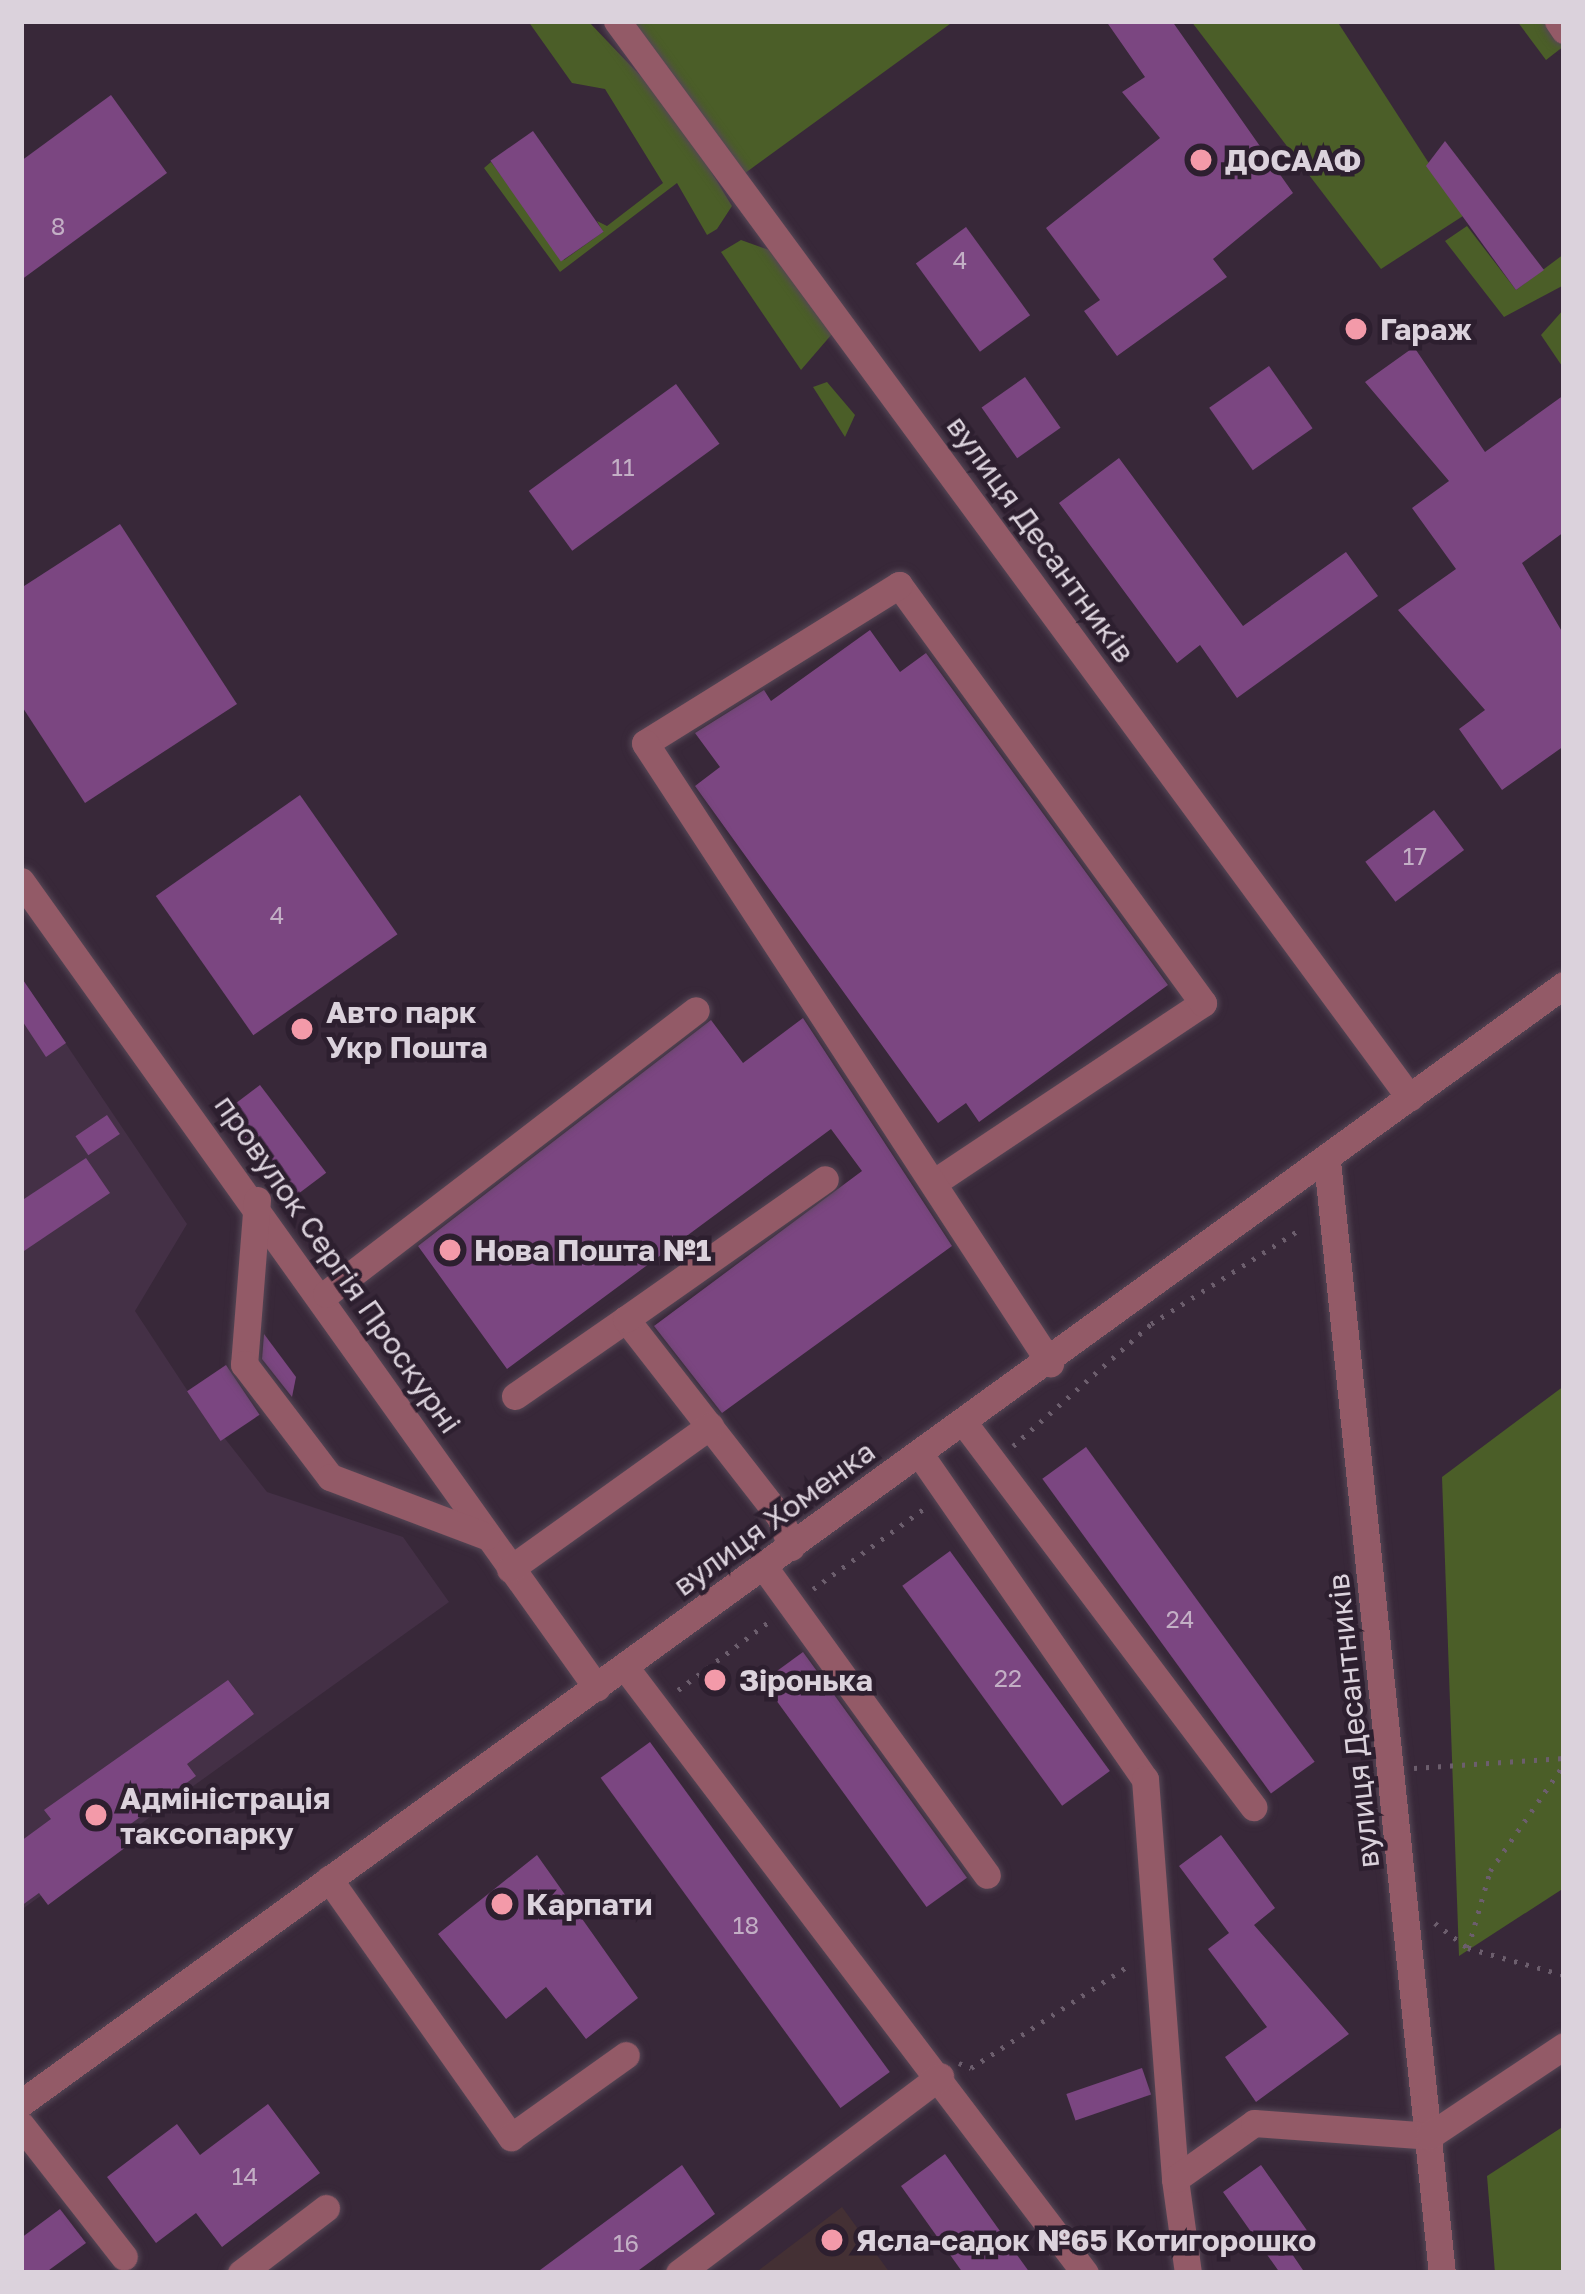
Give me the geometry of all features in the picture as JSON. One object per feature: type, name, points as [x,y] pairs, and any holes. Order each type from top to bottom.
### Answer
[{"type":"street","name":"вулиця Десантників","points":[[617,21],[1410,1098]]},
{"type":"street","points":[[1558,21],[1564,30]]},
{"type":"street","points":[[936,1181],[1203,1003],[899,585],[645,743],[936,1181],[1050,1363]]},
{"type":"street","name":"провулок Сергія Проскурні","points":[[21,880],[326,1294],[485,1536],[597,1688]]},
{"type":"street","name":"вулиця Хоменка","points":[[21,2103],[1050,1363],[1564,985]]},
{"type":"street","points":[[326,1294],[696,1010]]},
{"type":"street","name":"вулиця Десантників","points":[[1327,1161],[1442,2273]]},
{"type":"street","points":[[515,1396],[825,1179]]},
{"type":"street","points":[[257,1200],[244,1364],[330,1477],[485,1536]]},
{"type":"street","points":[[626,1318],[710,1426],[790,1547]]},
{"type":"street","points":[[964,1423],[1253,1807]]},
{"type":"street","points":[[510,1569],[710,1426]]},
{"type":"street","points":[[919,1453],[1144,1779],[1175,2179],[1188,2273]]},
{"type":"street","points":[[764,1567],[987,1875]]},
{"type":"street","points":[[625,1667],[940,2076],[1085,2273]]},
{"type":"street","points":[[329,1879],[512,2137],[626,2055]]},
{"type":"street","points":[[1175,2179],[1254,2123],[1430,2136],[1564,2046]]},
{"type":"street","points":[[679,2273],[940,2076]]},
{"type":"street","points":[[21,2125],[124,2257]]},
{"type":"street","points":[[241,2273],[326,2209]]},
{"type":"path","points":[[1390,1769],[1564,1761]]},
{"type":"path","points":[[1468,1948],[1490,1871],[1564,1761]]},
{"type":"path","points":[[1407,1901],[1468,1948],[1564,1975]]},
{"type":"path","points":[[940,2076],[965,2058],[971,2068],[1069,1995],[1158,1952]]},
{"type":"shaded area","points":[[21,977],[187,1224],[135,1311],[189,1393],[267,1492],[403,1537],[449,1602],[21,1910]]},
{"type":"shaded area","name":"Ясла-садок №65 Котигорошко","points":[[842,2207],[890,2273],[755,2273]]},
{"type":"green space","points":[[528,21],[588,21],[674,111],[732,206],[717,229],[707,235],[677,183],[560,272],[484,168],[491,162],[564,260],[603,232],[597,221],[607,226],[663,183],[605,89],[572,83]]},
{"type":"green space","points":[[621,21],[954,21],[737,179]]},
{"type":"green space","points":[[1191,21],[1337,21],[1463,216],[1381,269]]},
{"type":"green space","points":[[1517,21],[1546,21],[1564,46],[1546,60]]},
{"type":"green space","points":[[1467,226],[1516,290],[1564,254],[1564,285],[1504,317],[1445,241]]},
{"type":"green space","points":[[741,240],[769,250],[832,334],[801,370],[721,252]]},
{"type":"green space","points":[[1564,309],[1564,369],[1541,335]]},
{"type":"green space","points":[[827,382],[855,415],[845,437],[813,387]]},
{"type":"green space","points":[[1564,1386],[1564,1888],[1459,1956],[1442,1477]]},
{"type":"green space","points":[[1564,2126],[1564,2273],[1495,2273],[1487,2176]]},
{"type":"building","name":"ДОСААФ","points":[[1106,21],[1172,21],[1293,193],[1213,259],[1227,277],[1117,356],[1084,311],[1100,300],[1046,228],[1160,138],[1122,92],[1145,77]]},
{"type":"building","points":[[111,95],[167,173],[21,280],[21,161]]},
{"type":"building","points":[[533,131],[604,232],[561,262],[490,161]]},
{"type":"building","points":[[1445,141],[1544,270],[1516,290],[1426,166]]},
{"type":"building","points":[[966,227],[1030,315],[980,352],[916,263]]},
{"type":"building","points":[[1414,347],[1485,452],[1564,395],[1564,532],[1522,563],[1564,635],[1564,746],[1502,790],[1459,729],[1485,710],[1398,610],[1456,569],[1412,508],[1449,481],[1365,382]]},
{"type":"building","points":[[1269,366],[1313,428],[1253,470],[1209,408]]},
{"type":"building","points":[[1025,377],[1061,428],[1017,458],[982,407]]},
{"type":"building","points":[[676,384],[719,444],[572,551],[529,491]]},
{"type":"building","points":[[1119,458],[1243,626],[1346,552],[1378,596],[1237,698],[1200,645],[1177,663],[1059,503]]},
{"type":"building","points":[[120,524],[237,704],[85,803],[21,705],[21,588]]},
{"type":"building","points":[[870,630],[900,672],[926,653],[1168,985],[979,1122],[966,1103],[938,1123],[695,786],[720,767],[695,733],[764,690],[771,701]]},
{"type":"building","points":[[300,795],[398,934],[253,1035],[156,896]]},
{"type":"building","points":[[1434,810],[1464,850],[1395,902],[1365,862]]},
{"type":"building","points":[[21,977],[66,1043],[46,1057],[21,1019]]},
{"type":"building","points":[[803,1018],[952,1246],[722,1413],[654,1326],[862,1171],[831,1129],[507,1369],[418,1246],[711,1020],[743,1063]]},
{"type":"building","points":[[260,1085],[326,1173],[291,1199],[225,1111]]},
{"type":"building","points":[[107,1115],[120,1134],[88,1155],[75,1136]]},
{"type":"building","points":[[86,1158],[110,1193],[21,1253],[21,1201]]},
{"type":"building","points":[[264,1334],[296,1377],[292,1397],[262,1359]]},
{"type":"building","points":[[226,1365],[260,1415],[221,1441],[187,1391]]},
{"type":"building","points":[[1086,1447],[1315,1762],[1271,1793],[1042,1479]]},
{"type":"building","points":[[950,1551],[1110,1771],[1062,1806],[902,1586]]},
{"type":"building","points":[[803,1652],[967,1878],[927,1907],[763,1681]]},
{"type":"building","name":"Адміністрація таксопарку","points":[[228,1680],[254,1714],[187,1764],[196,1776],[117,1834],[126,1847],[48,1905],[39,1893],[21,1906],[21,1841],[51,1819],[44,1810]]},
{"type":"building","points":[[650,1742],[890,2072],[840,2108],[601,1778]]},
{"type":"building","points":[[1221,1835],[1275,1908],[1254,1925],[1349,2034],[1256,2102],[1225,2057],[1267,2027],[1208,1949],[1229,1933],[1179,1866]]},
{"type":"building","points":[[537,1855],[638,1998],[586,2039],[546,1987],[506,2019],[438,1934]]},
{"type":"building","points":[[1142,2068],[1151,2094],[1075,2121],[1066,2094]]},
{"type":"building","points":[[268,2104],[320,2173],[222,2247],[196,2213],[156,2243],[107,2177],[177,2124],[200,2155]]},
{"type":"building","points":[[945,2154],[1030,2273],[963,2273],[901,2186]]},
{"type":"building","points":[[682,2165],[715,2214],[635,2273],[536,2273]]},
{"type":"building","points":[[1261,2165],[1313,2239],[1292,2254],[1305,2273],[1280,2273],[1223,2192]]},
{"type":"building","points":[[60,2209],[86,2243],[45,2273],[21,2273],[21,2238]]},
{"type":"place","name":"ДОСААФ","points":[[1201,160]]},
{"type":"place","name":"Гараж","points":[[1356,329]]},
{"type":"place","name":"Авто парк Укр Пошта","points":[[302,1029]]},
{"type":"place","name":"Нова Пошта №1","points":[[450,1250]]},
{"type":"place","name":"Зіронька","points":[[715,1680]]},
{"type":"place","name":"Адміністрація таксопарку","points":[[96,1815]]},
{"type":"place","name":"Карпати","points":[[502,1904]]},
{"type":"place","name":"Ясла-садок №65 Котигорошко","points":[[832,2240]]}]
